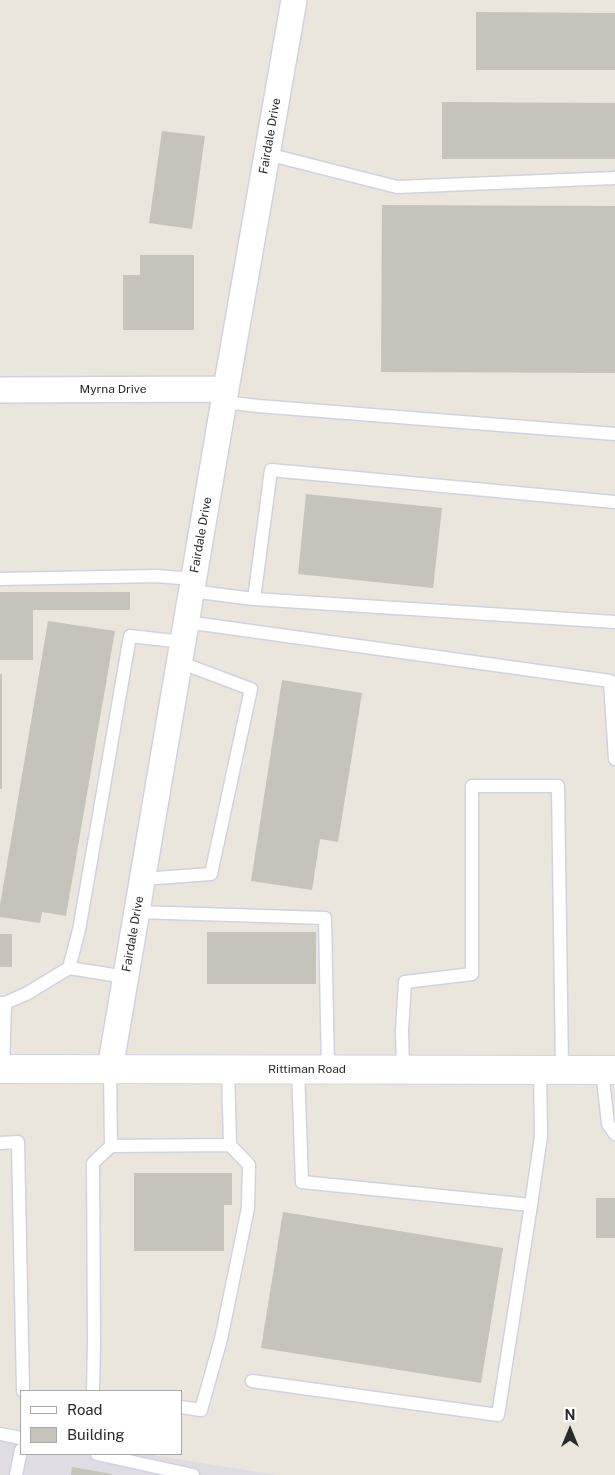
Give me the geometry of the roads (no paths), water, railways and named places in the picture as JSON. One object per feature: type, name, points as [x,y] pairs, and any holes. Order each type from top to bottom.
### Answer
[{"type":"main road","name":"Rittiman Road","points":[[2,1070],[608,1070]]},
{"type":"street","name":"Fairdale Drive","points":[[110,1070],[294,0]]},
{"type":"street","name":"Myrna Drive","points":[[0,390],[225,395]]},
{"type":"lane","points":[[267,154],[397,187],[615,178]]},
{"type":"lane","points":[[225,395],[258,406],[615,434]]},
{"type":"lane","points":[[254,600],[271,470],[615,502]]},
{"type":"lane","points":[[0,579],[157,576],[254,600],[615,622]]},
{"type":"lane","points":[[69,968],[79,930],[130,636],[610,681],[615,759]]},
{"type":"lane","points":[[142,879],[210,874],[251,689],[183,642]]},
{"type":"lane","points":[[252,1381],[498,1415],[551,1070],[558,786],[472,786],[472,974],[405,982],[402,1030],[403,1069]]},
{"type":"lane","points":[[137,912],[324,918],[328,1069]]},
{"type":"lane","points":[[2,1070],[2,1003],[26,994],[69,968],[126,977]]},
{"type":"lane","points":[[298,1069],[302,1182],[531,1206]]},
{"type":"lane","points":[[110,1070],[111,1146]]},
{"type":"lane","points":[[182,1407],[201,1410],[221,1339],[248,1208],[249,1165],[230,1145],[228,1070]]},
{"type":"lane","points":[[608,1070],[608,1124],[615,1134]]},
{"type":"lane","points":[[0,1143],[18,1142],[23,1390]]},
{"type":"lane","points":[[93,1390],[93,1163],[111,1146],[230,1145]]},
{"type":"lane","points":[[0,1434],[20,1438]]},
{"type":"lane","points":[[16,1475],[20,1455]]},
{"type":"lane","points":[[102,1455],[193,1475]]}]
